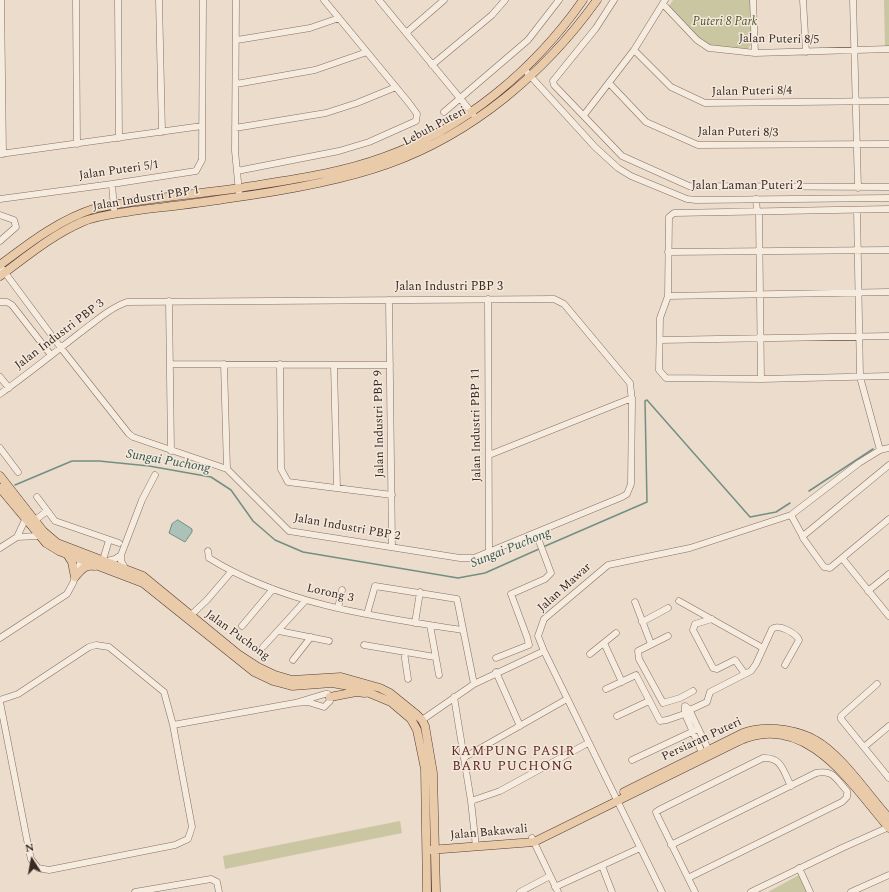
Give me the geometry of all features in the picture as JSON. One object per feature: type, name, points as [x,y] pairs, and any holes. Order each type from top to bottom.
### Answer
[{"type":"main road","name":"Lebuh Puteri","points":[[238,180],[335,171],[383,158],[426,139],[471,111],[524,69],[560,30],[583,0]]},
{"type":"main road","name":"Lebuh Puteri","points":[[240,197],[349,176],[388,164],[426,148],[477,118],[530,77],[563,44],[597,0]]},
{"type":"main road","name":"Jalan Industri PBP 1","points":[[1,270],[36,239],[63,222],[84,212],[114,204],[238,180]]},
{"type":"main road","name":"Jalan Industri PBP 1","points":[[1,270],[67,229],[83,222],[114,214],[240,197]]},
{"type":"main road","name":"Jalan Puchong","points":[[0,476],[2,486],[43,531],[57,543],[82,556]]},
{"type":"main road","name":"Jalan Puchong","points":[[12,497],[25,520],[39,536],[54,548],[67,554],[82,556],[125,568],[142,576],[247,661],[268,672],[292,680],[330,677],[352,679],[390,694],[422,720],[433,773],[434,827],[430,849],[427,892]]},
{"type":"main road","points":[[67,554],[72,562],[75,577]]},
{"type":"main road","name":"Jalan Puchong","points":[[105,563],[143,583],[245,666],[264,677],[292,686],[332,683],[344,684],[382,696],[401,708],[411,718],[418,730],[425,769],[430,849],[434,866],[436,892]]},
{"type":"main road","points":[[75,577],[81,569],[86,566],[105,563]]},
{"type":"main road","points":[[330,697],[356,692],[382,696]]},
{"type":"main road","name":"Persiaran Puteri","points":[[616,799],[706,754],[743,733],[758,729],[782,730],[806,736],[834,754],[889,818]]},
{"type":"main road","name":"Persiaran Puteri","points":[[706,754],[759,734],[783,735],[801,741],[831,760],[889,828]]},
{"type":"main road","name":"Jalan Bakawali","points":[[430,849],[533,840],[616,799]]},
{"type":"main road","points":[[434,827],[439,838],[449,847],[434,866]]},
{"type":"street","points":[[2,0],[1,154],[202,126],[204,0]]},
{"type":"street","points":[[76,0],[77,144]]},
{"type":"street","points":[[118,0],[119,138]]},
{"type":"street","points":[[159,0],[162,132]]},
{"type":"street","points":[[236,0],[236,128],[240,197]]},
{"type":"street","points":[[238,180],[369,142],[416,120],[417,114],[324,0]]},
{"type":"street","points":[[379,0],[477,118]]},
{"type":"street","points":[[432,65],[492,15],[505,0]]},
{"type":"street","points":[[444,112],[461,100],[528,40],[559,0]]},
{"type":"street","points":[[614,0],[596,28],[553,81],[554,85],[622,156],[693,187],[888,187]]},
{"type":"street","points":[[752,0],[755,53]]},
{"type":"street","points":[[803,0],[806,52]]},
{"type":"street","points":[[853,0],[858,188]]},
{"type":"street","points":[[406,33],[440,1]]},
{"type":"street","points":[[584,115],[634,50],[664,2]]},
{"type":"street","name":"Jalan Puteri 8/5","points":[[664,2],[697,40],[709,48],[755,53],[889,49]]},
{"type":"street","points":[[237,40],[310,28],[339,18]]},
{"type":"street","name":"Jalan Puteri 8/4","points":[[634,50],[670,87],[705,103],[889,101]]},
{"type":"street","points":[[236,84],[315,70],[367,52]]},
{"type":"street","name":"Jalan Laman Puteri 2","points":[[524,69],[595,147],[618,168],[631,176],[687,199],[889,198]]},
{"type":"street","name":"Jalan Puteri 8/3","points":[[609,83],[646,122],[698,145],[856,146],[889,144]]},
{"type":"street","points":[[236,128],[326,113],[357,103],[396,87]]},
{"type":"street","name":"Jalan Puteri 5/1","points":[[0,199],[196,171],[202,160],[202,126]]},
{"type":"street","points":[[112,184],[114,214]]},
{"type":"street","points":[[759,199],[761,379]]},
{"type":"street","points":[[889,209],[672,213],[669,217],[668,296],[660,318],[659,370],[666,378],[761,379],[889,376]]},
{"type":"street","points":[[857,210],[860,377],[880,450]]},
{"type":"street","points":[[0,215],[14,220],[16,227],[0,241]]},
{"type":"street","points":[[668,252],[889,250]]},
{"type":"street","name":"Jalan Industri PBP 2","points":[[1,270],[128,434],[171,451],[227,469],[290,531],[460,558],[474,558],[490,551]]},
{"type":"street","points":[[668,296],[889,292]]},
{"type":"street","name":"Jalan Industri PBP 3","points":[[0,394],[116,306],[132,301],[488,299],[559,301],[564,304],[626,376],[630,383],[632,398],[631,484],[627,494],[490,551]]},
{"type":"street","name":"Jalan Industri PBP 11","points":[[488,299],[490,551]]},
{"type":"street","name":"Jalan Industri PBP 9","points":[[389,300],[392,547]]},
{"type":"street","points":[[169,301],[171,451]]},
{"type":"street","points":[[0,302],[7,302],[12,305],[51,355]]},
{"type":"street","points":[[660,340],[889,336]]},
{"type":"street","points":[[170,364],[390,365]]},
{"type":"street","points":[[224,364],[227,469]]},
{"type":"street","points":[[280,364],[282,468],[288,482],[392,495]]},
{"type":"street","points":[[334,365],[337,488]]},
{"type":"street","points":[[0,377],[8,388]]},
{"type":"street","points":[[489,455],[632,398]]},
{"type":"street","points":[[0,448],[18,472]]},
{"type":"street","name":"Jalan Mawar","points":[[662,892],[544,651],[538,636],[544,619],[608,565],[690,548],[791,515],[859,463],[880,450],[889,448]]},
{"type":"street","points":[[804,536],[889,465]]},
{"type":"street","points":[[125,568],[121,561],[121,555],[142,500],[155,475]]},
{"type":"street","points":[[37,497],[55,521],[60,524],[119,543]]},
{"type":"street","points":[[34,521],[47,511]]},
{"type":"street","points":[[791,515],[824,567],[830,568],[889,519]]},
{"type":"street","points":[[17,537],[25,520]]},
{"type":"street","points":[[496,658],[529,645],[511,594],[545,579],[551,573],[542,552],[536,532]]},
{"type":"street","points":[[0,548],[17,537],[39,536]]},
{"type":"street","points":[[105,563],[109,540]]},
{"type":"street","name":"Lorong 3","points":[[208,551],[209,558],[231,572],[305,601],[415,623],[462,630]]},
{"type":"street","points":[[105,563],[121,555]]},
{"type":"street","points":[[0,638],[67,594],[82,556]]},
{"type":"street","points":[[842,558],[889,616]]},
{"type":"street","points":[[190,616],[207,600],[231,572]]},
{"type":"street","points":[[868,591],[889,574]]},
{"type":"street","points":[[367,614],[375,586],[457,599],[474,684]]},
{"type":"street","points":[[242,626],[273,588]]},
{"type":"street","points":[[338,608],[342,590]]},
{"type":"street","points":[[415,623],[420,592]]},
{"type":"street","points":[[263,647],[305,601]]},
{"type":"street","points":[[679,601],[763,648]]},
{"type":"street","points":[[635,602],[651,644]]},
{"type":"street","points":[[642,622],[668,608]]},
{"type":"street","points":[[712,619],[695,624],[693,630],[713,668],[717,669],[735,660],[745,674]]},
{"type":"street","points":[[430,625],[439,675]]},
{"type":"street","points":[[606,689],[636,675],[659,720],[665,721],[708,702],[710,692],[745,674],[756,664],[772,629],[776,626],[780,626],[797,636],[799,640],[785,666]]},
{"type":"street","points":[[279,631],[329,641]]},
{"type":"street","points":[[590,654],[616,633]]},
{"type":"street","points":[[668,636],[638,651],[639,659],[663,703],[680,698],[693,691]]},
{"type":"street","points":[[293,660],[311,637]]},
{"type":"street","points":[[604,643],[622,682]]},
{"type":"street","points":[[104,645],[109,647],[164,692],[173,726],[192,827],[188,839],[175,845],[45,870],[38,868],[34,864],[29,850],[0,701],[18,694],[89,647],[104,645]]},
{"type":"street","points":[[364,645],[435,657]]},
{"type":"street","points":[[422,720],[474,684],[496,672],[544,651]]},
{"type":"street","points":[[404,652],[408,679]]},
{"type":"street","points":[[496,672],[520,726]]},
{"type":"street","points":[[877,684],[841,716],[842,722],[889,778]]},
{"type":"street","points":[[173,726],[295,703],[325,694],[328,694],[330,697],[330,701],[324,707],[308,702],[295,703]]},
{"type":"street","points":[[454,697],[465,757],[476,846]]},
{"type":"street","points":[[680,698],[687,710],[706,754]]},
{"type":"street","points":[[465,757],[567,699]]},
{"type":"street","points":[[617,716],[649,701]]},
{"type":"street","points":[[864,748],[889,726]]},
{"type":"street","points":[[632,760],[695,730]]},
{"type":"street","points":[[471,801],[500,791],[588,743]]},
{"type":"street","points":[[695,892],[656,812],[700,788],[763,758],[778,760],[791,786]]},
{"type":"street","points":[[671,845],[816,773],[824,771],[831,773],[847,791],[847,797],[842,802],[688,878]]},
{"type":"street","points":[[755,891],[799,868],[889,828]]},
{"type":"street","points":[[533,840],[557,889],[640,848]]},
{"type":"street","points":[[602,866],[612,892]]},
{"type":"street","points":[[799,868],[810,892]]},
{"type":"street","points":[[851,892],[889,875]]},
{"type":"street","points":[[520,892],[550,876]]},
{"type":"street","points":[[135,892],[211,879],[217,882],[219,892]]},
{"type":"green space","name":"Puteri 8 Park","points":[[673,0],[751,0],[752,43],[747,50],[710,46],[698,38],[669,6]]},
{"type":"green space","points":[[884,0],[889,0],[889,47],[885,47]]},
{"type":"green space","points":[[400,821],[402,833],[225,869],[223,856]]},
{"type":"green space","points":[[799,875],[807,892],[768,892]]},
{"type":"shaded area","points":[[178,520],[192,529],[192,532],[185,542],[169,533],[172,524]]},
{"type":"waterway","name":"Sungai Puchong","points":[[543,547],[647,502],[645,401],[647,400],[750,517],[776,512],[790,503]]},
{"type":"waterway","name":"Sungai Puchong","points":[[809,491],[873,449]]},
{"type":"waterway","name":"Sungai Puchong","points":[[15,485],[72,461],[99,461],[149,466],[211,477],[231,490],[253,521],[275,540],[303,552],[458,578],[485,573],[539,549]]},
{"type":"district","name":"KAMPUNG PASIR BARU PUCHONG","points":[[513,760]]}]
